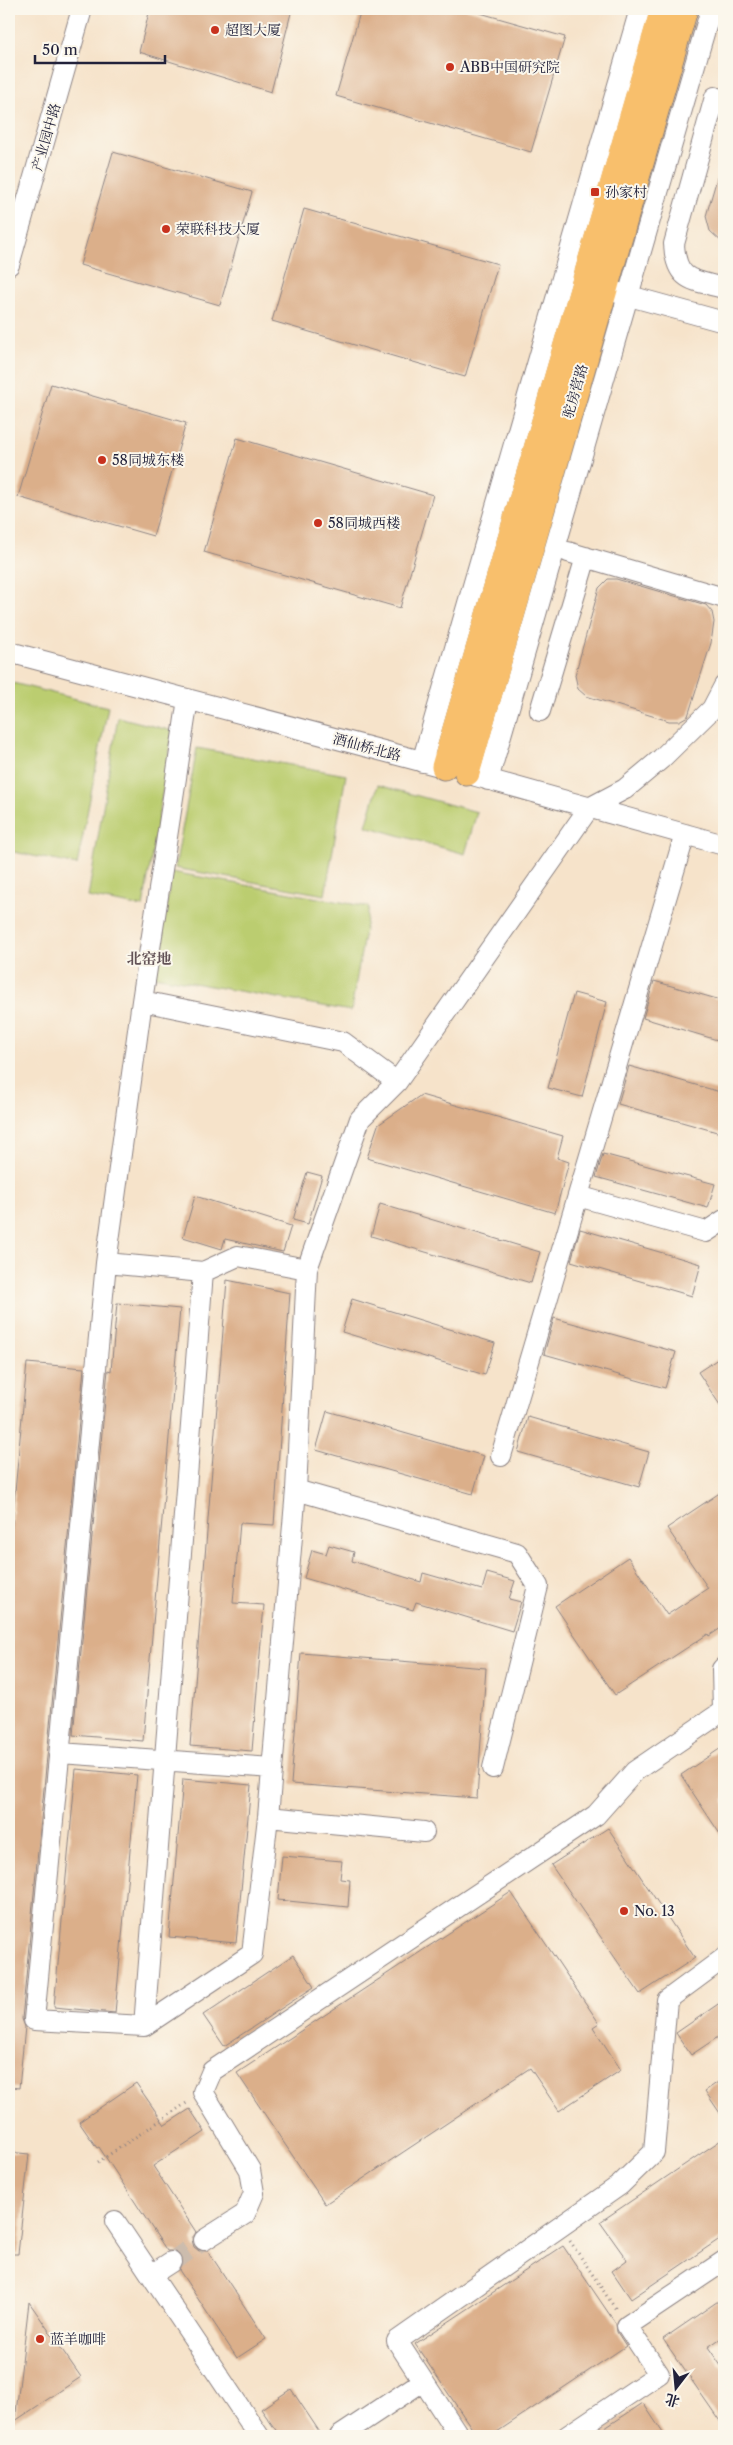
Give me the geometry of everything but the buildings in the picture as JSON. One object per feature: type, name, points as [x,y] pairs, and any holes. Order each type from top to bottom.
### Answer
[{"type":"main road","name":"驼房营路","points":[[455,771],[663,9]]},
{"type":"main road","name":"驼房营路","points":[[455,771],[604,289],[685,9]]},
{"type":"street","name":"产业园中路","points":[[9,265],[82,9]]},
{"type":"street","points":[[455,771],[640,9]]},
{"type":"street","points":[[455,771],[628,296],[711,9]]},
{"type":"street","points":[[713,96],[674,244],[674,260],[678,270],[690,279],[724,288]]},
{"type":"street","points":[[604,289],[724,322]]},
{"type":"street","points":[[540,711],[577,555],[724,598]]},
{"type":"street","name":"酒仙桥北路","points":[[9,652],[724,845]]},
{"type":"street","points":[[188,699],[142,1001],[106,1263],[34,2020],[144,2026],[252,1954],[268,1817],[296,1490],[307,1269],[360,1119],[397,1082],[589,808],[625,789],[661,759],[712,709],[724,686]]},
{"type":"street","points":[[501,1456],[685,834]]},
{"type":"street","points":[[142,1001],[343,1042],[397,1082]]},
{"type":"street","points":[[578,1196],[706,1232],[724,1220]]},
{"type":"street","points":[[106,1263],[203,1272],[238,1256],[307,1269]]},
{"type":"street","points":[[144,2026],[203,1272]]},
{"type":"street","points":[[296,1490],[517,1553],[538,1586],[493,1768]]},
{"type":"street","points":[[204,2240],[245,2214],[254,2193],[250,2170],[203,2092],[212,2071],[596,1815],[635,1771],[723,1711],[722,1669],[724,1668]]},
{"type":"street","points":[[60,1753],[272,1768]]},
{"type":"street","points":[[268,1817],[424,1832]]},
{"type":"street","points":[[459,2436],[397,2341],[620,2185],[654,2152],[667,2000],[724,1958]]},
{"type":"street","points":[[115,2222],[259,2436]]},
{"type":"street","points":[[567,2436],[658,2374],[627,2326],[724,2261]]},
{"type":"street","points":[[151,2275],[171,2262]]},
{"type":"street","points":[[340,2436],[423,2381]]},
{"type":"path","points":[[98,2162],[203,2092]]},
{"type":"path","points":[[561,2228],[627,2326]]},
{"type":"green space","points":[[9,682],[108,707],[77,865],[9,851]]},
{"type":"green space","points":[[118,717],[173,731],[143,907],[88,897]]},
{"type":"green space","points":[[197,748],[346,775],[325,895],[175,868]]},
{"type":"green space","points":[[378,785],[477,812],[465,854],[366,826]]},
{"type":"green space","points":[[172,872],[369,907],[351,1011],[154,976]]},
{"type":"tunnel","points":[[171,2262],[204,2240]]},
{"type":"place","name":"超图大厦","points":[[215,30]]},
{"type":"place","name":"ABB中国研究院","points":[[450,67]]},
{"type":"place","name":"孙家村","points":[[595,192]]},
{"type":"place","name":"荣联科技大厦","points":[[166,229]]},
{"type":"place","name":"58同城东楼","points":[[102,460]]},
{"type":"place","name":"58同城西楼","points":[[318,523]]},
{"type":"place","name":"No. 13","points":[[624,1911]]},
{"type":"place","name":"蓝羊咖啡","points":[[40,2339]]},
{"type":"district","name":"北窑地","points":[[149,959]]}]
